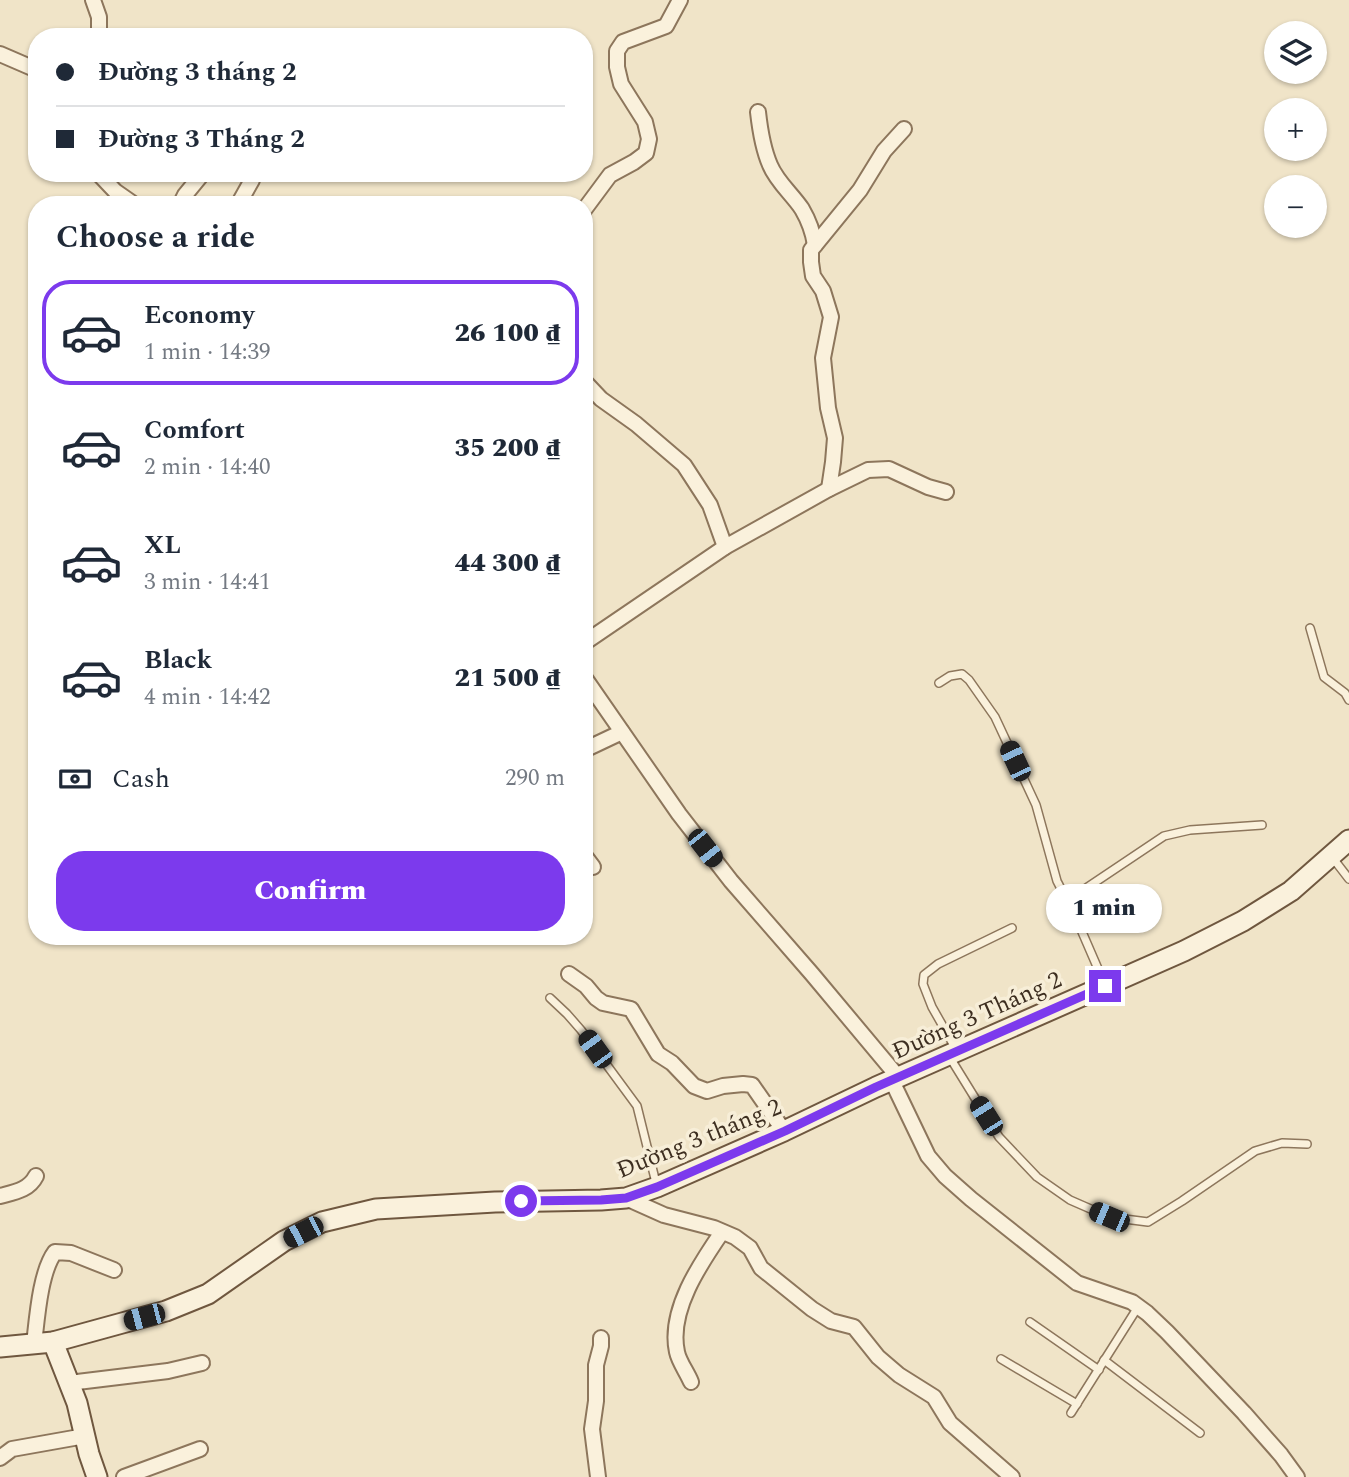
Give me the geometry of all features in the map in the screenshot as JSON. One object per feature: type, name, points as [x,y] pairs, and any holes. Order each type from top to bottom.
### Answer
[{"type":"main road","name":"Đường 3 Tháng 2","points":[[854,1099],[1184,951],[1243,921],[1290,891],[1349,840]]},
{"type":"main road","name":"Đường 3 tháng 2","points":[[0,1347],[44,1343],[166,1311],[208,1294],[284,1241],[322,1222],[376,1209],[626,1198],[657,1187],[854,1099]]},
{"type":"main road","points":[[44,1343],[69,1383],[77,1403],[97,1477]]},
{"type":"street","points":[[93,0],[99,17],[99,28]]},
{"type":"street","points":[[593,198],[610,174],[646,153],[649,139],[645,122],[621,83],[617,51],[624,42],[666,26],[680,0]]},
{"type":"street","points":[[0,54],[28,65]]},
{"type":"street","points":[[758,112],[770,165],[783,187],[801,208],[812,228],[815,245]]},
{"type":"street","points":[[829,489],[835,438],[822,358],[831,317],[823,291],[813,276],[811,250],[860,190],[884,151],[904,129]]},
{"type":"street","points":[[106,182],[122,196]]},
{"type":"street","points":[[184,196],[196,182]]},
{"type":"street","points":[[593,390],[684,465],[710,505],[725,547]]},
{"type":"street","points":[[593,637],[725,547],[868,470],[889,469],[946,492]]},
{"type":"street","points":[[593,690],[679,814],[731,881],[813,974],[889,1082],[928,1156],[945,1176],[1077,1283],[1132,1302],[1139,1307],[1167,1332],[1244,1413],[1297,1477]]},
{"type":"street","points":[[593,746],[622,733]]},
{"type":"street","points":[[569,974],[603,1003],[631,1009],[658,1054],[672,1063],[694,1086],[707,1091],[723,1086],[752,1085],[785,1131]]},
{"type":"street","points":[[0,1196],[32,1185],[36,1176]]},
{"type":"street","points":[[626,1198],[664,1215],[735,1237],[750,1248],[761,1268],[811,1309],[831,1321],[854,1327],[878,1357],[899,1375],[934,1397],[950,1423],[1012,1477]]},
{"type":"street","points":[[691,1382],[677,1355],[674,1333],[677,1316],[703,1259],[722,1232]]},
{"type":"street","points":[[44,1343],[39,1303],[50,1259],[55,1252],[71,1253],[114,1270]]},
{"type":"street","points":[[598,1477],[592,1429],[596,1401],[596,1365],[601,1338]]},
{"type":"street","points":[[69,1383],[168,1371],[202,1363]]},
{"type":"street","points":[[0,1458],[12,1449],[85,1436]]},
{"type":"street","points":[[124,1477],[200,1449]]},
{"type":"lane","points":[[1310,628],[1324,677],[1345,693],[1349,700]]},
{"type":"lane","points":[[939,683],[950,676],[962,674],[995,717],[1036,805],[1057,881],[1105,986]]},
{"type":"lane","points":[[1067,901],[1164,836],[1190,830],[1262,825]]},
{"type":"lane","points":[[1331,857],[1349,879]]},
{"type":"lane","points":[[1012,928],[938,964],[925,975],[923,984],[953,1054],[999,1137],[1037,1177],[1070,1200],[1109,1217],[1148,1222],[1255,1151],[1282,1143],[1307,1144]]},
{"type":"lane","points":[[550,998],[581,1030],[637,1106],[657,1187]]},
{"type":"lane","points":[[1071,1413],[1139,1307]]},
{"type":"lane","points":[[1030,1322],[1099,1370]]},
{"type":"lane","points":[[1001,1359],[1077,1404]]},
{"type":"lane","points":[[1104,1360],[1200,1433]]},
{"type":"route","points":[[521,1201],[626,1198],[657,1187],[1105,986]]}]
